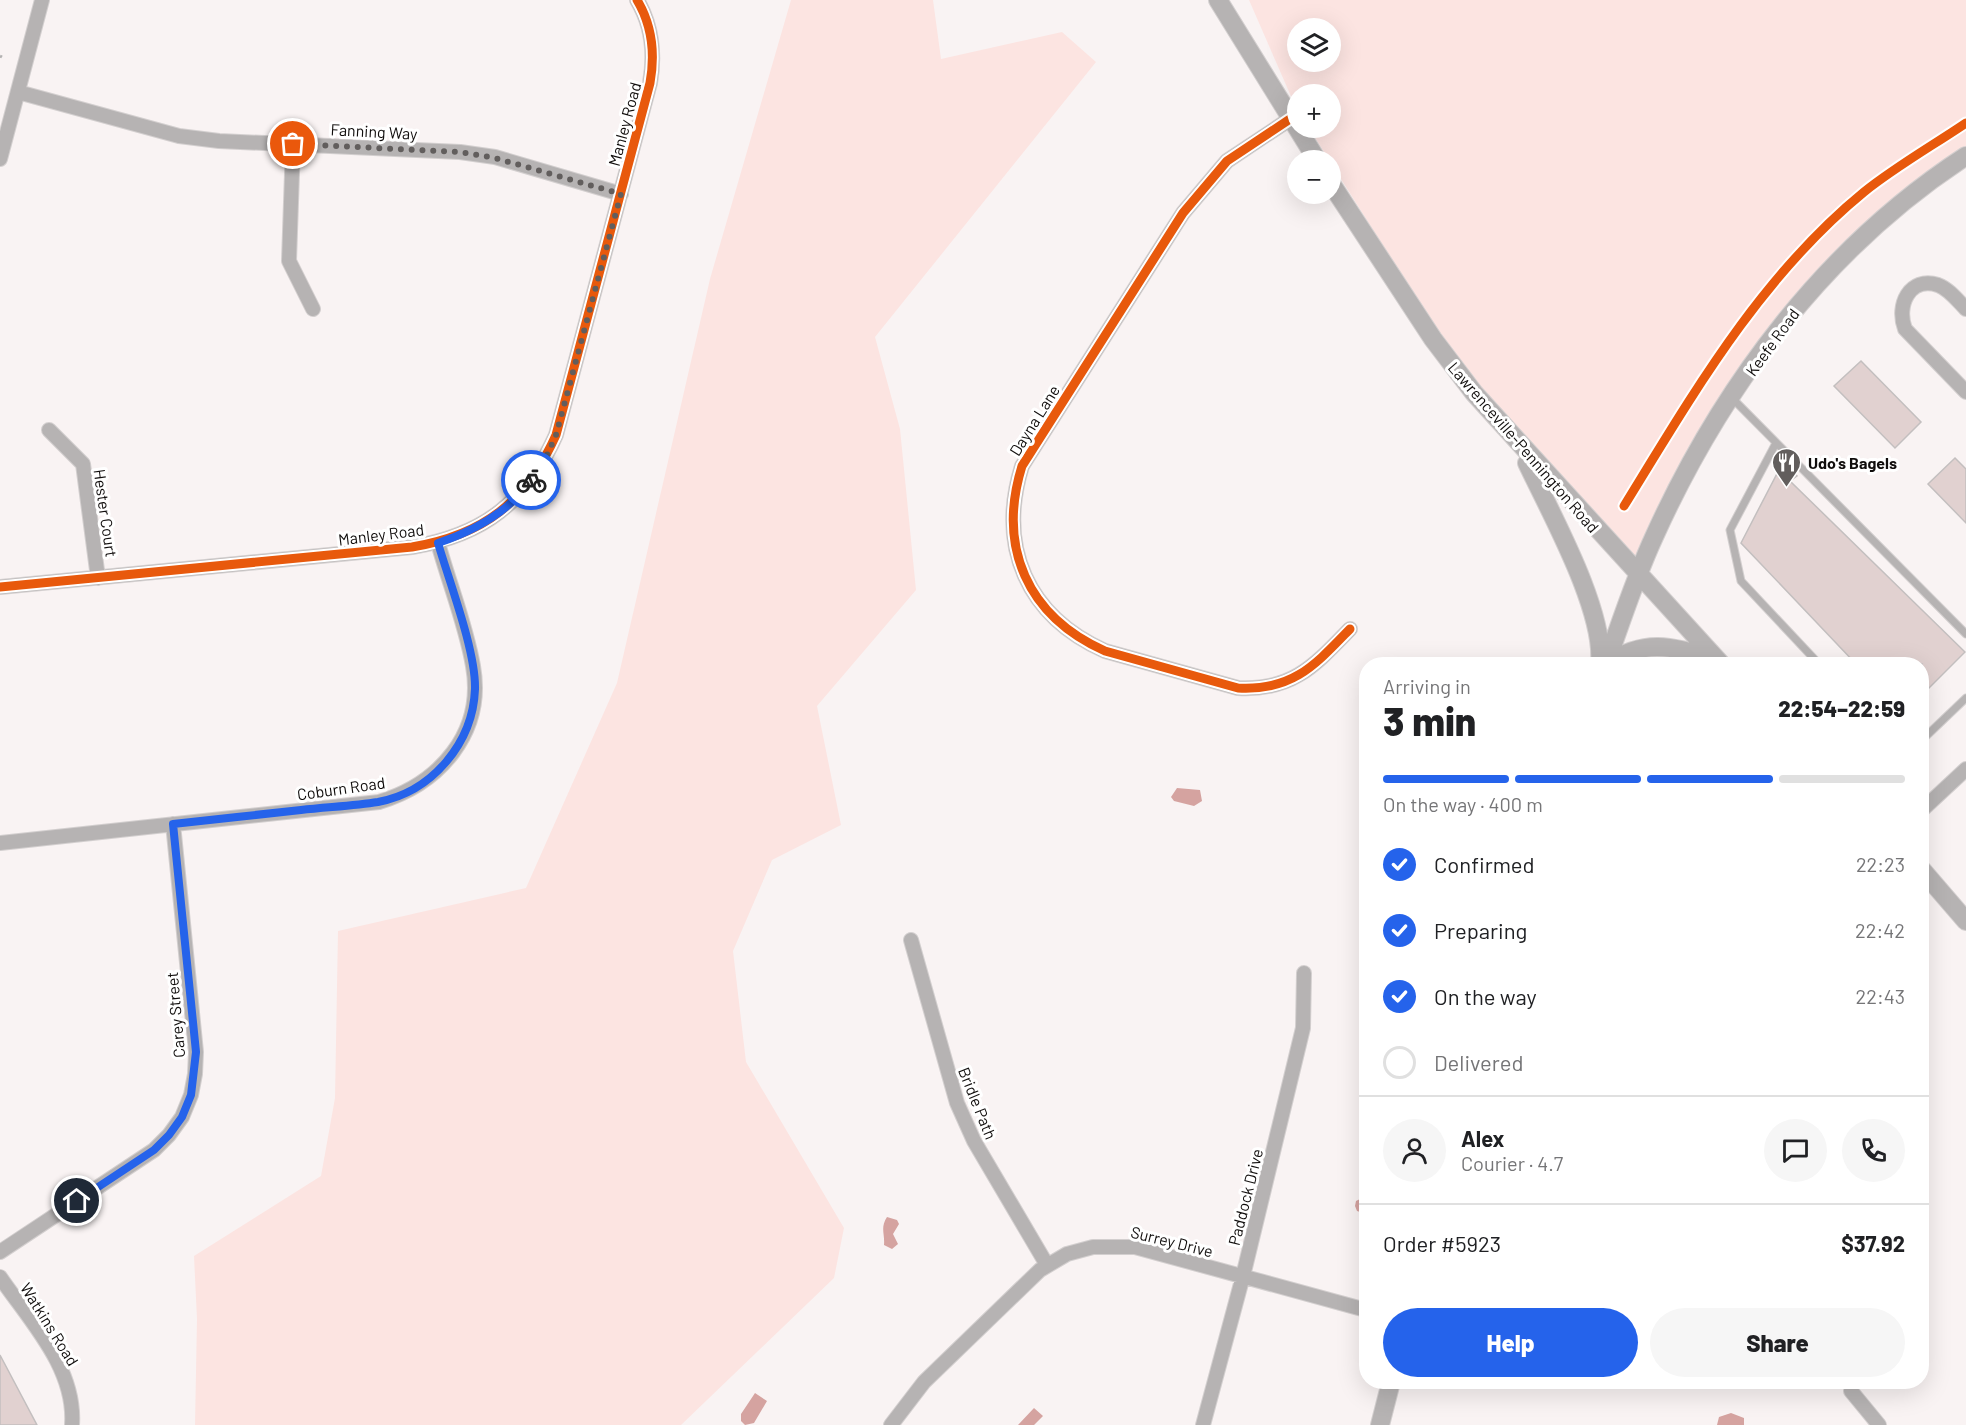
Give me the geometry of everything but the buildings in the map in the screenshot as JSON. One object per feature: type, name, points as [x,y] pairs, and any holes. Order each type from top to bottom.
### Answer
[{"type":"street","points":[[0,159],[42,0]]},
{"type":"street","name":"Manley Road","points":[[0,587],[438,543],[463,534],[495,516],[529,484],[544,462],[556,435],[652,73],[649,29],[637,0]]},
{"type":"street","points":[[1218,0],[1287,114]]},
{"type":"street","name":"Fanning Way","points":[[18,92],[179,136],[219,141],[460,152],[495,158],[621,194]]},
{"type":"street","name":"Dayna Lane","points":[[1287,121],[1227,161],[1184,213],[1022,466],[1015,489],[1013,536],[1019,562],[1029,585],[1044,607],[1063,627],[1085,642],[1105,651],[1216,682],[1239,688],[1259,689],[1281,685],[1310,670],[1350,629]]},
{"type":"street","points":[[293,144],[289,261],[314,309]]},
{"type":"street","name":"Keefe Road","points":[[1609,657],[1638,576],[1669,506],[1732,398],[1782,325],[1849,249],[1915,191],[1966,156]]},
{"type":"street","name":"Lawrenceville-Pennington Road","points":[[1341,199],[1433,339],[1474,393],[1638,576],[1714,657]]},
{"type":"street","points":[[1966,309],[1946,289],[1936,284],[1925,284],[1906,296],[1901,306],[1901,317],[1905,329],[1966,393]]},
{"type":"street","name":"Hester Court","points":[[49,430],[83,464],[98,578]]},
{"type":"street","points":[[1519,445],[1566,546],[1590,606],[1601,657]]},
{"type":"street","name":"Coburn Road","points":[[0,843],[379,802],[419,786],[453,753],[465,731],[475,689],[473,666],[438,543]]},
{"type":"street","points":[[1618,657],[1650,646],[1675,647],[1704,657]]},
{"type":"street","points":[[1929,803],[1966,769]]},
{"type":"street","name":"Carey Street","points":[[0,1252],[154,1150],[182,1117],[191,1095],[196,1052],[173,824]]},
{"type":"street","points":[[1929,878],[1966,921]]},
{"type":"street","name":"Bridle Path","points":[[911,940],[957,1103],[974,1140],[1047,1265]]},
{"type":"street","name":"Paddock Drive","points":[[1203,1425],[1243,1276],[1303,1028],[1304,973]]},
{"type":"street","name":"Surrey Drive","points":[[891,1425],[924,1382],[1047,1265],[1067,1254],[1094,1247],[1114,1245],[1135,1247],[1359,1308]]},
{"type":"street","name":"Watkins Road","points":[[0,1277],[52,1352],[63,1373],[70,1394],[72,1425]]},
{"type":"street","points":[[1380,1425],[1389,1389]]},
{"type":"street","points":[[1851,1391],[1879,1425]]},
{"type":"lane","points":[[1732,398],[1966,634]]},
{"type":"lane","points":[[1776,443],[1730,530],[1741,581],[1811,657]]},
{"type":"lane","points":[[1929,733],[1966,699]]},
{"type":"shaded area","points":[[791,0],[933,0],[941,59],[1062,32],[1096,62],[875,337],[900,429],[916,590],[817,706],[841,825],[772,860],[733,951],[746,1062],[844,1228],[834,1278],[681,1425],[195,1425],[197,1319],[194,1256],[321,1176],[335,1098],[338,931],[526,888],[617,683],[710,279]]},
{"type":"shaded area","points":[[1249,0],[1966,0],[1966,151],[1810,283],[1636,564],[1472,378],[1434,327],[1341,179],[1341,150],[1323,150],[1315,138],[1341,138],[1341,84],[1287,84],[1287,87]]},
{"type":"shaded area","points":[[1177,788],[1200,790],[1202,801],[1194,806],[1174,801],[1171,797]]},
{"type":"shaded area","points":[[1359,1200],[1359,1212],[1355,1206]]},
{"type":"shaded area","points":[[887,1217],[897,1220],[899,1224],[893,1234],[898,1244],[892,1249],[884,1245],[883,1228]]},
{"type":"shaded area","points":[[755,1393],[767,1401],[754,1423],[745,1425],[741,1421],[741,1414]]},
{"type":"shaded area","points":[[1034,1408],[1043,1416],[1034,1425],[1018,1425]]},
{"type":"shaded area","points":[[1731,1413],[1744,1418],[1744,1425],[1717,1425],[1719,1417]]},
{"type":"cycle path","points":[[0,587],[412,547],[461,534],[500,512],[531,479],[556,435],[650,83],[651,40],[646,20],[637,0]]},
{"type":"cycle path","points":[[1287,121],[1227,161],[1183,213],[1022,466],[1015,496],[1013,524],[1017,551],[1025,576],[1038,598],[1056,619],[1078,636],[1105,651],[1238,688],[1257,688],[1274,685],[1302,673],[1350,629]]},
{"type":"cycle path","points":[[1624,506],[1731,339],[1792,261],[1864,192],[1966,123]]},
{"type":"way so far","points":[[293,144],[460,152],[495,158],[621,194],[556,435],[544,462],[531,480]]},
{"type":"place","name":"Udo's Bagels","points":[[1787,488]]},
{"type":"route","points":[[77,1201],[154,1150],[182,1117],[191,1095],[196,1052],[173,824],[379,802],[419,786],[438,770],[453,753],[465,731],[475,689],[473,666],[438,543],[487,522],[511,504],[531,480]]}]
